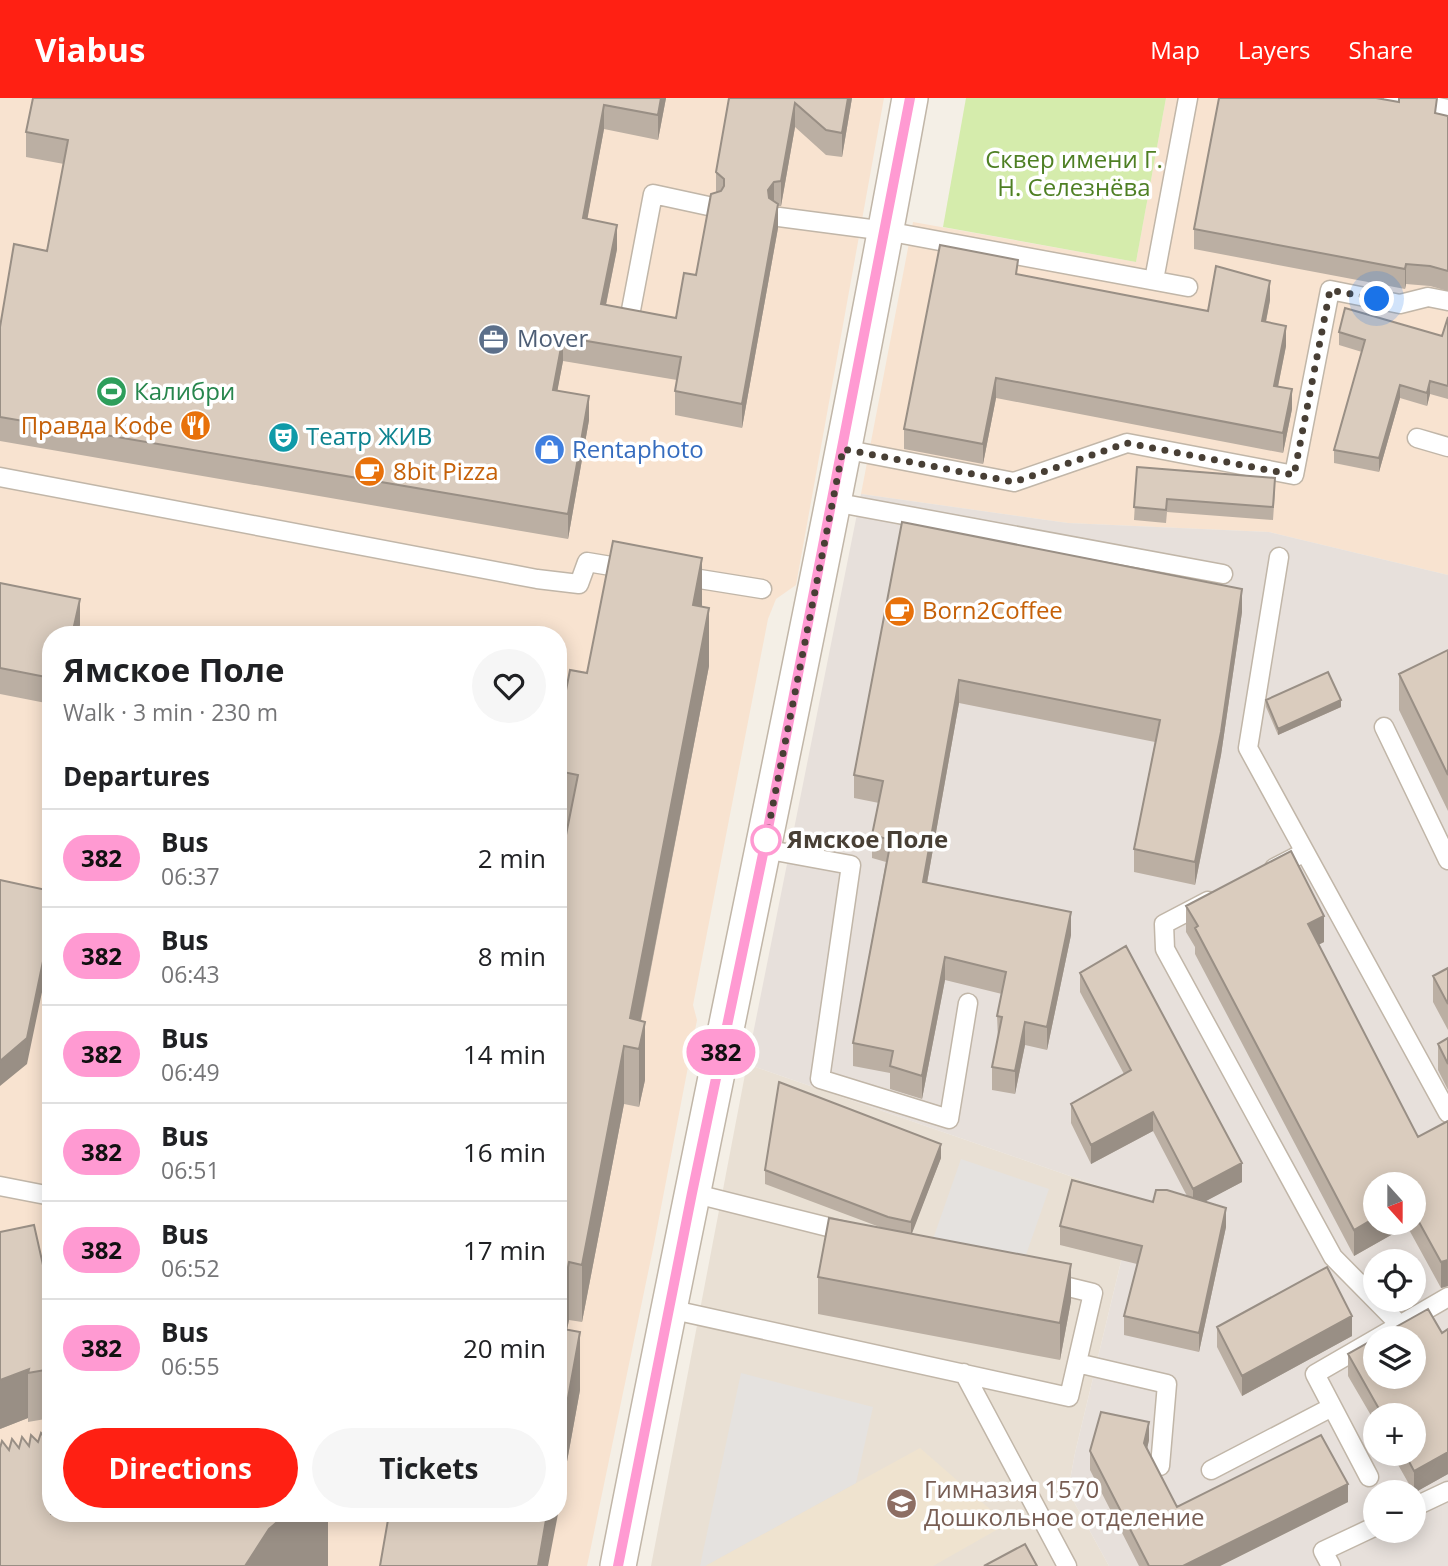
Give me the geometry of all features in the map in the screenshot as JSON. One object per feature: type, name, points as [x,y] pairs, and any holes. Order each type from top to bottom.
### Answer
[{"type":"street","points":[[618,1566],[764,849],[910,98]]},
{"type":"lane","points":[[1154,280],[1188,98]]},
{"type":"lane","points":[[1393,98],[1448,108]]},
{"type":"lane","points":[[631,310],[653,194],[713,207]]},
{"type":"lane","points":[[779,217],[886,231],[1188,287]]},
{"type":"lane","points":[[843,449],[1014,482],[1127,443],[1294,475],[1330,290],[1400,304],[1428,297],[1448,301]]},
{"type":"lane","points":[[1418,438],[1448,447]]},
{"type":"lane","points":[[0,477],[537,579],[579,584],[587,562],[640,570]]},
{"type":"lane","points":[[833,502],[1223,575]]},
{"type":"lane","points":[[1279,557],[1248,748],[1448,1113]]},
{"type":"lane","points":[[667,574],[762,589]]},
{"type":"lane","points":[[1384,727],[1448,860]]},
{"type":"lane","points":[[764,849],[851,865],[820,1079],[949,1119],[968,1003]]},
{"type":"lane","points":[[1258,876],[1305,852]]},
{"type":"lane","points":[[1223,894],[1164,924],[1165,949],[1333,1257],[1399,1324]]},
{"type":"lane","points":[[0,1186],[42,1194]]},
{"type":"lane","points":[[692,1193],[869,1237]]},
{"type":"lane","points":[[669,1309],[1069,1397],[1093,1293],[1027,1277]]},
{"type":"lane","points":[[1369,1477],[1315,1374],[1448,1297]]},
{"type":"lane","points":[[1077,1363],[1167,1384],[1160,1466]]},
{"type":"lane","points":[[964,1373],[1067,1566]]},
{"type":"lane","points":[[1211,1470],[1332,1407]]},
{"type":"lane","points":[[1426,1501],[1448,1491]]},
{"type":"lane","points":[[1331,1566],[1323,1551],[1363,1532]]},
{"type":"shaded area","points":[[0,98],[884,98],[796,585],[776,599],[768,619],[693,1005],[697,1020],[587,1566],[0,1566]]},
{"type":"shaded area","points":[[1166,98],[1448,98],[1448,575],[1269,532],[1068,523],[861,494],[913,222],[1136,262]]},
{"type":"shaded area","points":[[861,494],[1068,523],[1269,532],[1448,575],[1448,1566],[1109,1566],[1068,1491],[1136,1199],[747,1064]]},
{"type":"shaded area","points":[[747,1064],[1136,1199],[1068,1491],[1109,1566],[651,1566]]},
{"type":"shaded area","points":[[961,1159],[1049,1189],[1020,1272],[932,1242]]},
{"type":"shaded area","points":[[741,1373],[873,1407],[856,1483],[705,1566],[700,1566]]},
{"type":"shaded area","name":"Гимназия 1570 Дошкольное отделение","points":[[920,1448],[1007,1524],[933,1566],[705,1566]]},
{"type":"green space","name":"Сквер имени Г. Н. Селезнёва","points":[[966,98],[1166,98],[1136,262],[943,227]]},
{"type":"building","points":[[33,98],[661,98],[658,115],[604,105],[583,218],[617,225],[601,304],[676,318],[684,273],[696,275],[711,194],[721,191],[724,186],[724,179],[716,172],[729,98],[848,98],[842,133],[826,130],[795,103],[781,181],[774,182],[768,190],[769,198],[778,204],[742,404],[675,391],[681,357],[563,337],[553,390],[589,396],[568,514],[0,417],[0,327],[14,244],[47,251],[68,140],[26,132]]},
{"type":"building","points":[[1219,98],[1376,98],[1399,102],[1399,98],[1437,98],[1435,113],[1448,116],[1448,271],[1406,264],[1405,269],[1194,229]]},
{"type":"building","points":[[940,245],[1018,260],[1016,274],[1208,311],[1216,266],[1270,281],[1262,321],[1286,326],[1274,386],[1292,389],[1283,433],[996,378],[983,444],[904,429]]},
{"type":"building","points":[[1345,308],[1442,336],[1448,317],[1448,386],[1430,381],[1427,393],[1400,385],[1379,458],[1334,450],[1365,340],[1339,332]]},
{"type":"building","points":[[1137,467],[1275,478],[1273,507],[1167,499],[1166,510],[1134,507]]},
{"type":"building","points":[[902,522],[1242,589],[1221,732],[1195,862],[1134,849],[1160,720],[959,680],[923,882],[1071,912],[1047,1027],[1025,1022],[1015,1071],[992,1067],[1002,1017],[997,1016],[1006,972],[945,957],[922,1076],[890,1066],[893,1051],[853,1043],[891,840],[872,835],[883,781],[854,775]]},
{"type":"building","points":[[613,541],[702,558],[693,605],[709,608],[630,1018],[645,1022],[639,1049],[624,1046],[582,1265],[569,1262],[567,1272],[567,830],[578,775],[567,773],[567,685],[570,670],[587,673]]},
{"type":"building","points":[[0,583],[80,599],[74,626],[42,626],[42,676],[0,668]]},
{"type":"building","points":[[1448,650],[1448,775],[1399,674]]},
{"type":"building","points":[[1328,672],[1341,700],[1278,729],[1266,700]]},
{"type":"building","points":[[1291,851],[1324,916],[1308,924],[1418,1137],[1448,1121],[1448,1260],[1441,1262],[1426,1235],[1426,1172],[1363,1172],[1363,1225],[1354,1230],[1195,928],[1198,926],[1186,906]]},
{"type":"building","points":[[0,880],[42,889],[42,966],[27,1038],[0,1061]]},
{"type":"building","points":[[1126,946],[1242,1163],[1193,1189],[1153,1112],[1091,1145],[1071,1104],[1131,1070],[1080,973]]},
{"type":"building","points":[[1448,968],[1448,1004],[1433,976]]},
{"type":"building","points":[[1448,1038],[1448,1064],[1438,1044]]},
{"type":"building","points":[[779,1082],[941,1144],[911,1222],[888,1217],[765,1170]]},
{"type":"building","points":[[1072,1180],[1153,1202],[1156,1190],[1167,1190],[1226,1208],[1199,1333],[1124,1316],[1142,1246],[1060,1226]]},
{"type":"building","points":[[829,1218],[1071,1264],[1060,1323],[818,1277]]},
{"type":"building","points":[[34,1225],[42,1261],[42,1371],[28,1373],[29,1369],[0,1380],[0,1232]]},
{"type":"building","points":[[1327,1267],[1352,1316],[1242,1376],[1217,1327]]},
{"type":"building","points":[[1428,1309],[1442,1333],[1448,1329],[1448,1452],[1426,1464],[1426,1403],[1376,1403],[1368,1389],[1426,1389],[1426,1326],[1398,1326]]},
{"type":"building","points":[[567,1330],[580,1332],[567,1404]]},
{"type":"building","points":[[1363,1346],[1363,1381],[1348,1354]]},
{"type":"building","points":[[1101,1412],[1149,1422],[1144,1443],[1177,1507],[1321,1435],[1348,1484],[1183,1566],[1149,1566],[1090,1451]]},
{"type":"building","points":[[41,1433],[42,1522],[277,1522],[269,1529],[245,1566],[0,1566],[2,1441],[9,1450],[12,1439],[19,1448],[22,1437],[29,1446],[31,1435],[38,1442]]},
{"type":"building","points":[[388,1522],[546,1522],[538,1566],[380,1566]]},
{"type":"building","points":[[1025,1544],[1037,1566],[984,1566]]},
{"type":"bus line","name":"382","points":[[618,1566],[764,849],[910,98]]},
{"type":"place","name":"Mover","points":[[494,339]]},
{"type":"place","name":"Калибри","points":[[111,392]]},
{"type":"place","name":"Правда Кофе","points":[[196,426]]},
{"type":"place","name":"Театр ЖИВ","points":[[283,437]]},
{"type":"place","name":"Rentaphoto","points":[[549,450]]},
{"type":"place","name":"8bit Pizza","points":[[370,472]]},
{"type":"place","name":"Born2Coffee","points":[[899,611]]},
{"type":"place","name":"Ямское Поле","points":[[766,840]]},
{"type":"place","name":"Гимназия 1570 Дошкольное отделение","points":[[901,1504]]},
{"type":"route","points":[[766,840],[843,449],[1014,482],[1127,443],[1294,475],[1330,290],[1377,299]]}]
